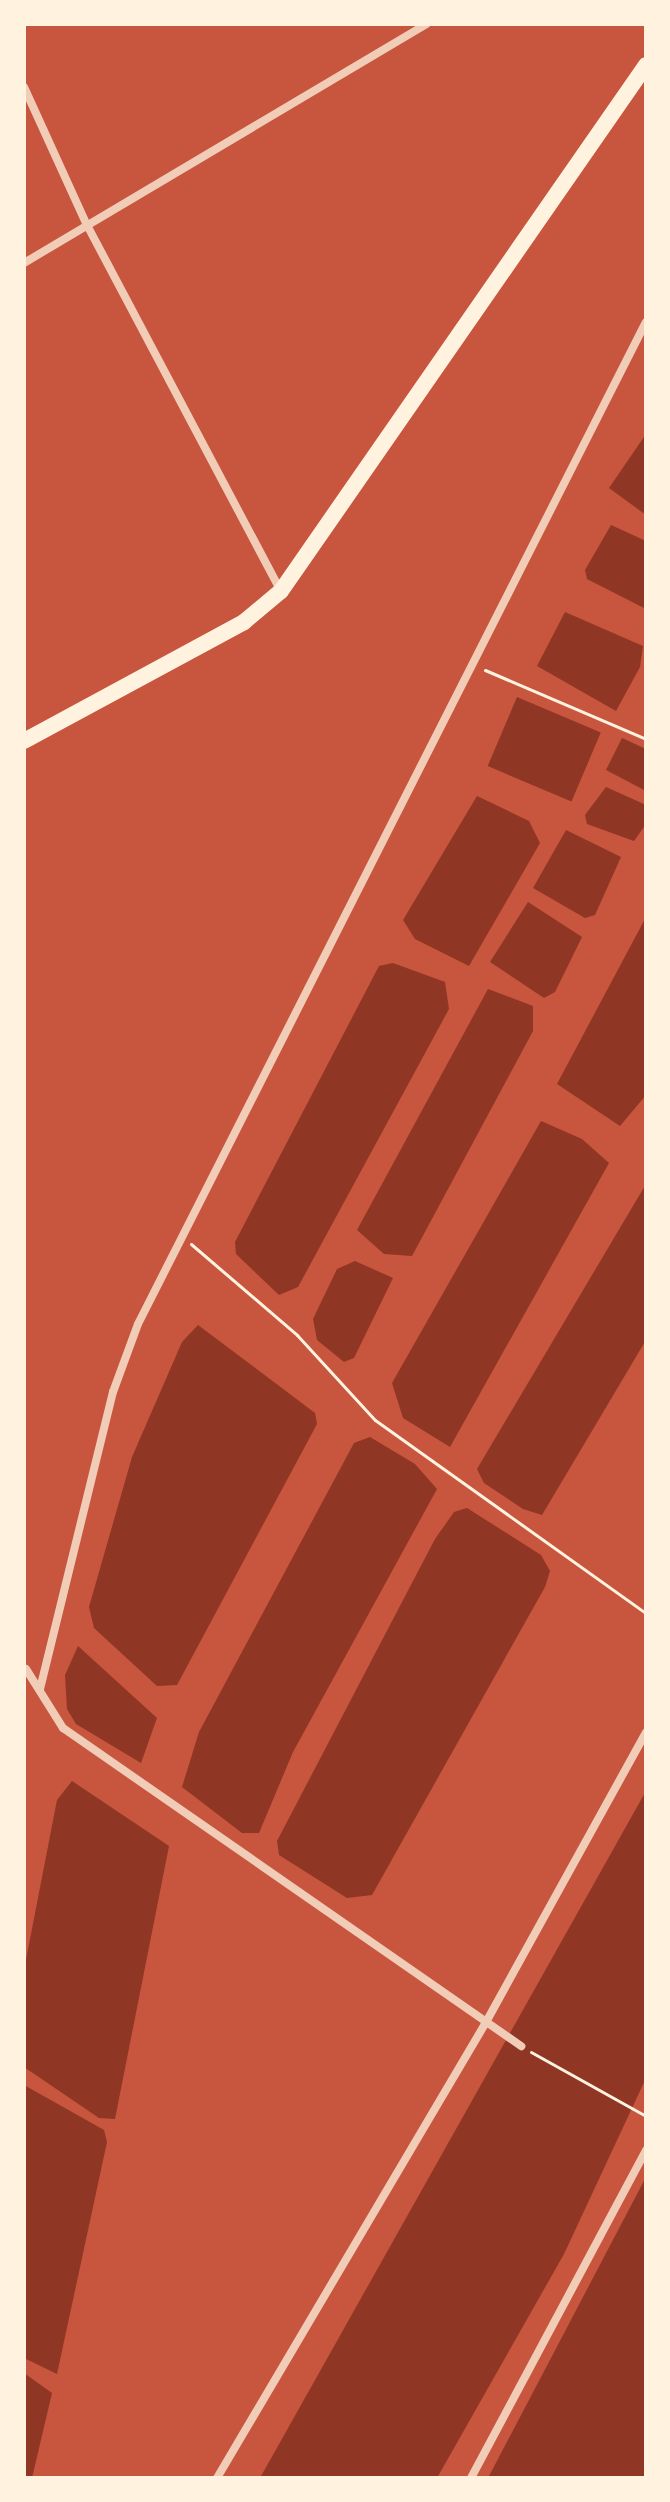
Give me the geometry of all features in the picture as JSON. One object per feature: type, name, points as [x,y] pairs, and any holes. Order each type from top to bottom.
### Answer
[{"type":"main road","points":[[24,741],[244,622],[281,591],[646,65]]},
{"type":"street","points":[[24,263],[426,24]]},
{"type":"street","points":[[24,87],[87,225],[281,591]]},
{"type":"street","points":[[40,1689],[113,1392],[183,1237],[470,664],[646,322]]},
{"type":"street","points":[[25,1668],[63,1728],[485,2024],[521,2046]]},
{"type":"street","points":[[217,2478],[485,2024],[646,1732]]},
{"type":"street","points":[[471,2478],[646,2150]]},
{"type":"path","points":[[470,664],[646,739]]},
{"type":"path","points":[[183,1237],[297,1335],[375,1420],[646,1613]]},
{"type":"path","points":[[521,2046],[646,2116]]},
{"type":"shaded area","points":[[646,434],[646,515],[609,488]]},
{"type":"shaded area","points":[[611,525],[646,541],[646,609],[587,579],[585,570]]},
{"type":"shaded area","points":[[565,612],[643,646],[640,667],[616,711],[537,666]]},
{"type":"shaded area","points":[[517,697],[601,733],[571,802],[488,766]]},
{"type":"shaded area","points":[[622,738],[646,749],[646,791],[606,770]]},
{"type":"shaded area","points":[[606,787],[646,805],[646,824],[634,841],[587,824],[585,815]]},
{"type":"shaded area","points":[[477,796],[529,821],[540,843],[469,966],[415,939],[403,920]]},
{"type":"shaded area","points":[[566,830],[621,857],[595,915],[585,918],[533,888]]},
{"type":"shaded area","points":[[528,902],[582,937],[555,992],[544,998],[490,962]]},
{"type":"shaded area","points":[[646,917],[646,1095],[620,1126],[557,1084]]},
{"type":"shaded area","points":[[393,963],[445,982],[449,1009],[298,1287],[279,1295],[236,1254],[235,1242],[379,966]]},
{"type":"shaded area","points":[[488,989],[533,1006],[533,1031],[412,1256],[384,1254],[357,1230]]},
{"type":"shaded area","points":[[541,1121],[582,1139],[609,1163],[450,1447],[403,1418],[392,1383]]},
{"type":"shaded area","points":[[646,1184],[646,1340],[542,1515],[523,1509],[484,1483],[477,1469]]},
{"type":"shaded area","points":[[355,1261],[393,1278],[354,1358],[344,1362],[317,1340],[313,1319],[337,1269]]},
{"type":"shaded area","points":[[198,1325],[315,1413],[317,1424],[177,1685],[157,1686],[94,1628],[89,1607],[132,1457],[182,1342]]},
{"type":"shaded area","points":[[370,1437],[415,1464],[437,1489],[293,1752],[259,1833],[242,1833],[182,1787],[199,1732],[354,1443]]},
{"type":"shaded area","points":[[467,1508],[541,1555],[550,1571],[545,1587],[372,1895],[347,1898],[279,1855],[277,1841],[435,1539],[454,1512]]},
{"type":"shaded area","points":[[78,1646],[157,1718],[141,1763],[76,1724],[67,1709],[65,1675]]},
{"type":"shaded area","points":[[72,1781],[169,1846],[115,2119],[99,2118],[24,2067],[24,1970],[57,1800]]},
{"type":"shaded area","points":[[646,1791],[646,2078],[564,2254],[437,2478],[260,2478]]},
{"type":"shaded area","points":[[24,2085],[104,2130],[107,2142],[57,2374],[24,2358]]},
{"type":"shaded area","points":[[646,2177],[646,2478],[488,2478]]},
{"type":"shaded area","points":[[24,2373],[52,2393],[32,2478],[24,2478]]}]
